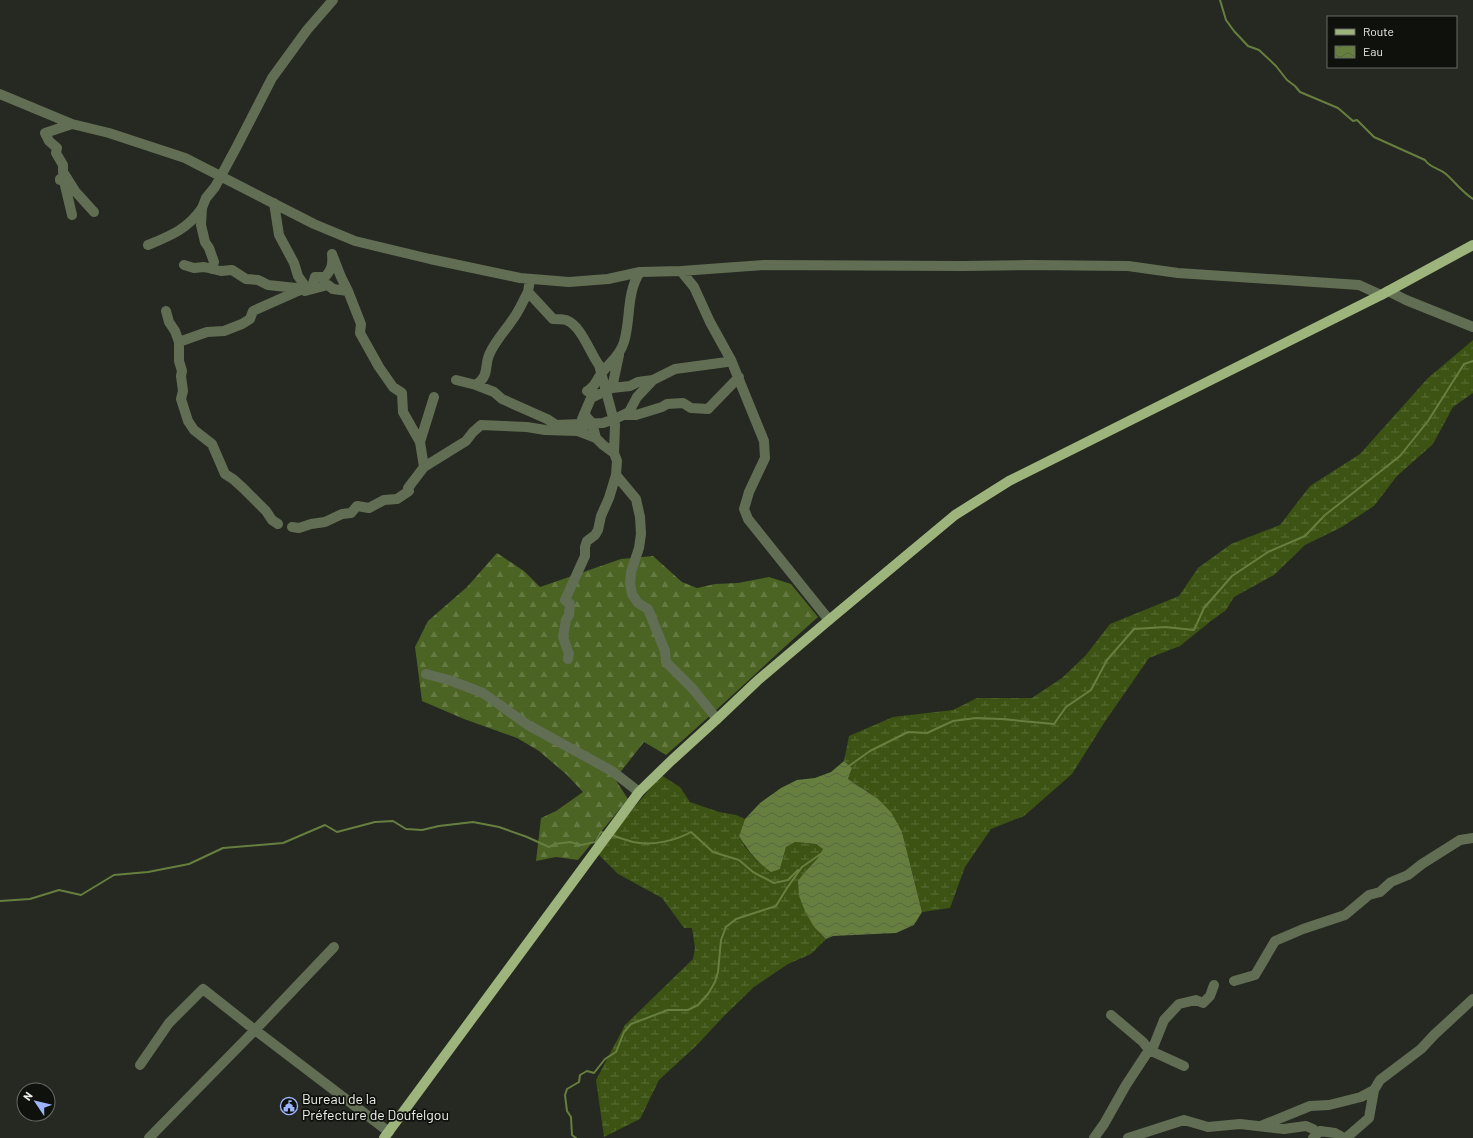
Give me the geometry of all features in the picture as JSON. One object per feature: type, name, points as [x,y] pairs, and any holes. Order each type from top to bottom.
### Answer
[{"type":"main road","points":[[386,1135],[639,792],[757,681],[955,515],[1009,481],[1385,293],[1473,245]]},
{"type":"street","points":[[148,245],[174,235],[195,219],[206,198],[221,176],[272,78],[306,30],[333,0]]},
{"type":"street","points":[[0,94],[72,124],[109,133],[186,158],[314,224],[355,240],[430,259],[520,278],[569,282],[608,279],[640,272],[681,271],[764,265],[1128,266],[1178,273],[1359,285],[1406,300],[1473,327]]},
{"type":"street","points":[[72,124],[45,132],[48,141],[57,148],[56,153],[63,165],[63,172],[75,190],[94,212]]},
{"type":"street","points":[[63,172],[60,174],[60,180],[64,181],[72,216]]},
{"type":"street","points":[[274,203],[279,235],[294,263],[298,276],[305,286],[301,291]]},
{"type":"street","points":[[202,208],[201,225],[205,242],[214,262],[212,269]]},
{"type":"street","points":[[179,342],[207,332],[224,331],[242,324],[250,319],[253,311],[312,286],[315,277],[325,277],[331,270],[333,263],[332,254],[361,324],[360,333],[379,367],[393,388],[402,393],[403,412],[420,442],[424,467]]},
{"type":"street","points":[[184,265],[194,268],[204,267],[221,271],[232,270],[246,279],[258,280],[268,285],[296,288],[301,291],[328,285],[333,289],[348,290]]},
{"type":"street","points":[[681,271],[694,287],[710,322],[731,360],[764,441],[765,458],[749,492],[744,509],[748,519],[829,620]]},
{"type":"street","points":[[609,389],[624,341],[629,300],[635,279],[640,272]]},
{"type":"street","points":[[476,385],[484,378],[487,370],[488,356],[505,328],[513,319],[528,292],[530,279]]},
{"type":"street","points":[[528,292],[553,319],[567,320],[578,328],[599,365],[601,374],[609,389],[614,423],[614,453],[617,461],[616,475],[609,498],[601,516],[598,530],[595,535],[587,541],[584,556],[565,600],[570,604],[569,615],[566,620],[562,638],[569,654],[568,659]]},
{"type":"street","points":[[166,312],[169,322],[179,342],[179,361],[182,371],[181,376],[183,391],[181,399],[188,421],[194,430],[212,444],[225,474],[243,488],[266,511],[272,520],[278,524]]},
{"type":"street","points":[[587,391],[592,389],[601,374],[619,354]]},
{"type":"street","points":[[456,380],[476,385],[494,392],[502,399],[547,419],[556,426],[614,423],[624,414],[629,412],[636,397],[653,380],[675,368],[727,362],[731,360]]},
{"type":"street","points":[[624,414],[636,415],[667,404],[684,403],[691,408],[708,409],[739,377]]},
{"type":"street","points":[[579,424],[591,398],[609,389],[630,386],[638,382],[653,380]]},
{"type":"street","points":[[420,442],[434,397]]},
{"type":"street","points":[[584,414],[592,423],[596,438]]},
{"type":"street","points":[[292,527],[299,528],[325,522],[342,514],[351,513],[357,506],[369,508],[384,500],[397,499],[409,491],[408,488],[424,467],[466,441],[481,425],[578,431],[596,438],[614,453]]},
{"type":"street","points":[[616,475],[636,499],[640,517],[640,548],[631,572],[630,584],[632,594],[638,602],[648,609],[665,651],[666,662],[693,689],[717,719]]},
{"type":"street","points":[[426,674],[449,680],[483,693],[528,725],[612,771],[639,792]]},
{"type":"street","points":[[1234,981],[1255,975],[1275,941],[1303,929],[1345,915],[1358,903],[1370,895],[1380,892],[1391,882],[1408,875],[1422,864],[1460,840],[1473,838]]},
{"type":"street","points":[[149,1138],[334,947]]},
{"type":"street","points":[[1094,1138],[1104,1124],[1126,1084],[1154,1045],[1164,1020],[1179,1004],[1196,1000],[1203,1003],[1210,996],[1214,985]]},
{"type":"street","points":[[140,1065],[169,1023],[203,989],[386,1135]]},
{"type":"street","points":[[1128,1138],[1184,1120],[1208,1126],[1240,1124],[1284,1129],[1306,1126],[1313,1134],[1320,1131],[1335,1133],[1345,1138],[1369,1118],[1374,1090],[1380,1080],[1421,1049],[1434,1034],[1473,999]]},
{"type":"street","points":[[1111,1014],[1143,1042],[1149,1050],[1184,1066]]},
{"type":"street","points":[[1260,1126],[1310,1106],[1329,1105],[1361,1097],[1374,1090]]},
{"type":"green space","points":[[1473,340],[1473,393],[1453,407],[1433,444],[1397,476],[1374,506],[1340,528],[1305,545],[1274,575],[1234,597],[1226,610],[1180,646],[1149,658],[1104,723],[1072,774],[1024,816],[991,829],[965,867],[950,908],[922,912],[902,832],[870,793],[848,779],[852,768],[844,761],[849,736],[893,717],[953,710],[977,698],[1032,698],[1062,678],[1086,655],[1110,624],[1179,596],[1198,568],[1231,544],[1280,525],[1310,486],[1360,454],[1428,378]]},
{"type":"green space","points":[[497,553],[524,571],[540,587],[621,559],[653,556],[682,582],[697,588],[715,584],[738,583],[769,577],[791,584],[818,617],[666,755],[644,742],[615,779],[628,799],[578,860],[556,857],[536,861],[541,818],[556,811],[583,792],[567,775],[539,751],[517,738],[464,719],[422,701],[415,647],[428,621],[467,587]]},
{"type":"green space","points":[[661,775],[680,787],[690,802],[745,819],[739,836],[745,847],[758,862],[780,869],[786,847],[795,842],[816,844],[823,849],[817,859],[804,873],[799,896],[814,927],[826,939],[811,954],[788,964],[754,987],[696,1046],[659,1080],[640,1119],[604,1137],[596,1080],[625,1025],[693,959],[695,948],[692,928],[684,928],[662,898],[618,874],[597,853]]},
{"type":"water","points":[[844,761],[852,768],[848,779],[877,798],[891,812],[902,832],[922,912],[914,925],[896,933],[833,936],[826,939],[814,927],[805,911],[799,896],[798,881],[817,859],[823,849],[816,844],[795,842],[786,847],[780,869],[771,872],[753,856],[739,836],[745,819],[760,803],[781,788],[797,780],[815,778],[831,772]]},
{"type":"waterway","points":[[1220,0],[1226,20],[1234,31],[1248,46],[1259,50],[1300,92],[1338,108],[1353,121],[1357,120],[1374,137],[1425,160],[1429,165],[1446,174],[1473,199]]},
{"type":"waterway","points":[[849,766],[870,751],[908,732],[927,733],[953,721],[976,718],[1054,724],[1066,707],[1091,690],[1107,660],[1134,629],[1165,627],[1194,630],[1204,608],[1232,576],[1268,552],[1305,536],[1325,515],[1400,456],[1428,421],[1464,364],[1473,361]]},
{"type":"waterway","points":[[0,901],[30,899],[59,890],[81,895],[114,875],[148,872],[189,864],[223,848],[283,843],[325,825],[337,832],[375,822],[393,821],[406,829],[422,830],[439,826],[473,822],[499,827],[549,847],[555,844],[570,842],[581,845],[595,842],[601,832],[604,833]]},
{"type":"waterway","points":[[612,835],[633,842],[655,843],[678,838],[691,832],[713,852],[739,860],[753,872],[774,883],[788,880],[798,870]]},
{"type":"waterway","points":[[576,1138],[572,1135],[571,1117],[567,1111],[565,1095],[567,1089],[579,1082],[580,1075],[587,1071],[594,1073],[605,1059],[616,1052],[624,1032],[631,1024],[668,1010],[688,1010],[698,1005],[708,994],[715,982],[718,972],[721,940],[726,927],[736,919],[776,906],[802,867],[822,853]]},
{"type":"place","name":"Bureau de la Préfecture de Doufelgou","points":[[289,1106]]}]
